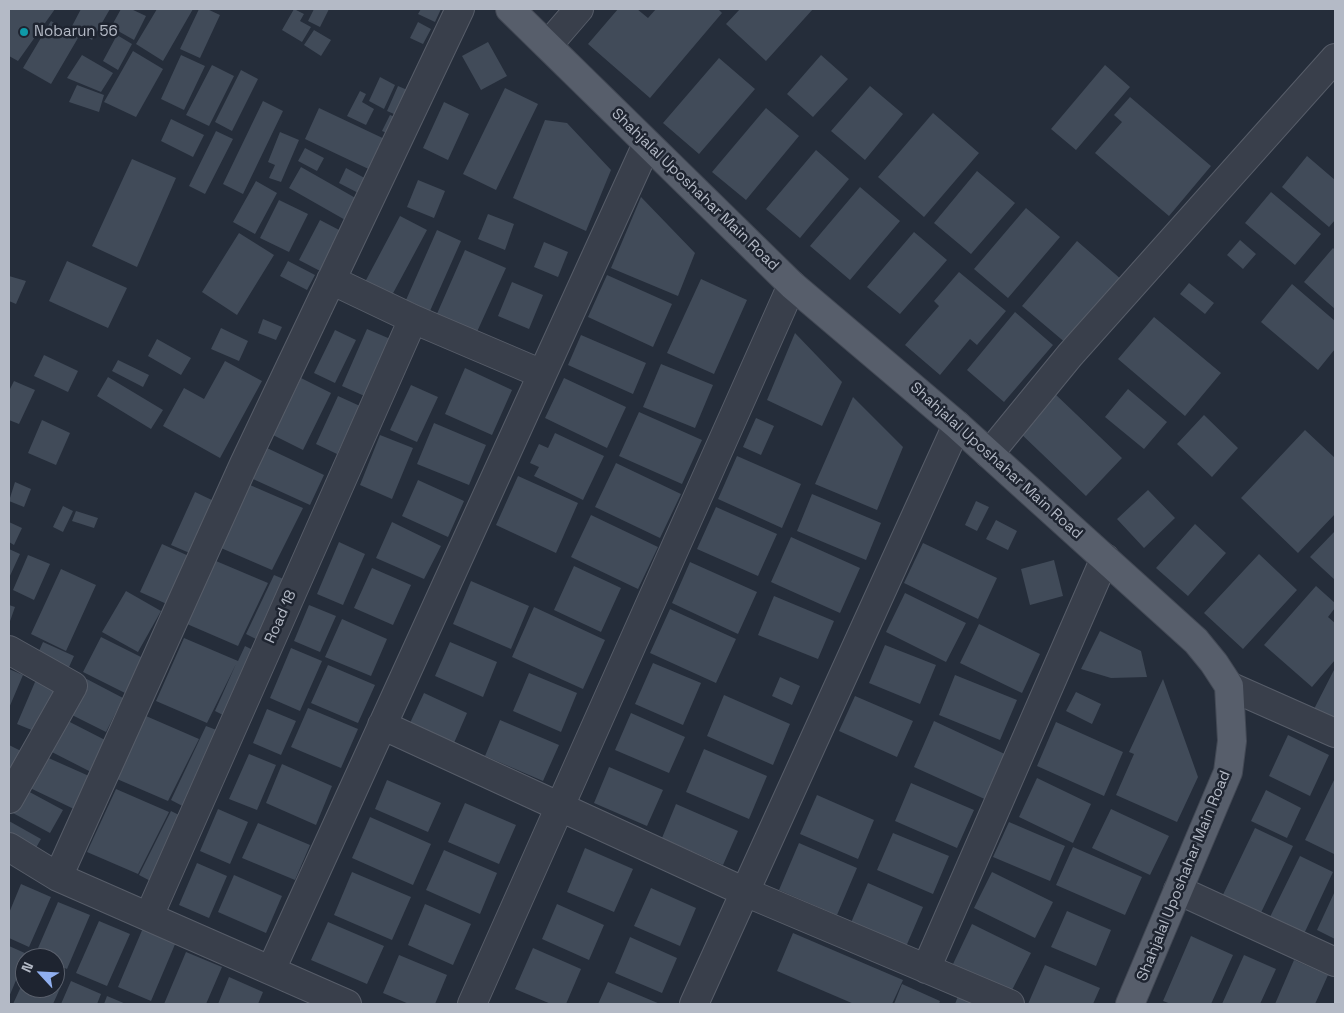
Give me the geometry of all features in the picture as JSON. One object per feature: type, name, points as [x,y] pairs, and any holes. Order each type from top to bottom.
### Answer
[{"type":"main road","name":"Shahjalal Uposhahar Main Road","points":[[510,9],[792,284],[957,425],[1196,642],[1214,662],[1229,686],[1232,741],[1228,772],[1130,1004]]},
{"type":"street","points":[[58,877],[244,464],[460,9]]},
{"type":"street","points":[[548,45],[578,9]]},
{"type":"street","points":[[989,454],[1076,348],[1335,58]]},
{"type":"street","points":[[270,970],[647,144]]},
{"type":"street","points":[[331,280],[413,319],[542,374]]},
{"type":"street","points":[[472,1004],[792,284]]},
{"type":"street","name":"Road 18","points":[[149,916],[413,319]]},
{"type":"street","points":[[694,1004],[957,425]]},
{"type":"street","points":[[926,969],[1105,558]]},
{"type":"street","points":[[9,650],[73,686],[9,799]]},
{"type":"street","points":[[1229,686],[1335,733]]},
{"type":"street","points":[[382,725],[745,892],[1010,1004]]},
{"type":"street","points":[[9,847],[58,877],[347,1004]]},
{"type":"street","points":[[1178,890],[1335,962]]},
{"type":"building","name":"Nobarun 56","points":[[9,9],[55,9],[18,61],[9,56]]},
{"type":"building","points":[[81,9],[110,9],[92,40],[71,28]]},
{"type":"building","points":[[121,9],[131,9],[146,16],[134,40],[111,27]]},
{"type":"building","points":[[157,9],[193,9],[163,61],[136,44]]},
{"type":"building","points":[[199,9],[207,9],[220,15],[200,58],[180,49]]},
{"type":"building","points":[[294,9],[304,14],[300,21],[311,27],[302,42],[282,30]]},
{"type":"building","points":[[314,9],[329,9],[320,27],[308,21]]},
{"type":"building","points":[[421,9],[441,9],[435,22],[418,14]]},
{"type":"building","points":[[618,9],[637,9],[648,18],[656,9],[718,9],[722,13],[650,98],[588,44]]},
{"type":"building","points":[[740,9],[813,9],[766,61],[726,24]]},
{"type":"building","points":[[51,21],[78,38],[51,84],[23,68]]},
{"type":"building","points":[[418,22],[431,29],[423,44],[410,38]]},
{"type":"building","points":[[314,30],[331,40],[321,56],[304,45]]},
{"type":"building","points":[[117,35],[132,44],[118,70],[103,61]]},
{"type":"building","points":[[488,42],[507,76],[481,90],[462,56]]},
{"type":"building","points":[[133,51],[163,69],[136,117],[104,102]]},
{"type":"building","points":[[82,55],[113,73],[101,92],[67,78]]},
{"type":"building","points":[[181,55],[205,66],[184,110],[161,99]]},
{"type":"building","points":[[821,55],[848,79],[813,117],[787,94]]},
{"type":"building","points":[[719,58],[755,89],[699,154],[663,123]]},
{"type":"building","points":[[212,65],[234,76],[209,126],[186,115]]},
{"type":"building","points":[[1105,65],[1130,87],[1076,150],[1051,129]]},
{"type":"building","points":[[241,70],[258,79],[232,131],[215,122]]},
{"type":"building","points":[[380,77],[395,85],[384,109],[369,101]]},
{"type":"building","points":[[77,85],[104,95],[99,112],[69,102]]},
{"type":"building","points":[[398,86],[412,92],[401,117],[387,111]]},
{"type":"building","points":[[870,86],[903,114],[865,160],[831,131]]},
{"type":"building","points":[[505,88],[538,104],[496,190],[463,174]]},
{"type":"building","points":[[360,91],[366,94],[362,102],[374,109],[366,125],[347,116]]},
{"type":"building","points":[[1130,97],[1211,166],[1169,216],[1095,153],[1122,122],[1114,115]]},
{"type":"building","points":[[263,101],[283,111],[243,194],[223,184]]},
{"type":"building","points":[[444,102],[469,114],[448,160],[423,148]]},
{"type":"building","points":[[319,108],[391,142],[377,173],[305,139]]},
{"type":"building","points":[[766,108],[799,136],[746,200],[712,172]]},
{"type":"building","points":[[933,113],[979,153],[924,217],[878,177]]},
{"type":"building","points":[[390,115],[402,120],[394,136],[382,131]]},
{"type":"building","points":[[171,119],[204,135],[193,157],[161,141]]},
{"type":"building","points":[[545,120],[567,123],[611,170],[586,231],[513,198]]},
{"type":"building","points":[[216,131],[233,139],[205,194],[189,186]]},
{"type":"building","points":[[280,132],[299,140],[281,182],[269,178],[275,165],[268,162]]},
{"type":"building","points":[[305,148],[324,158],[317,171],[298,161]]},
{"type":"building","points":[[816,150],[849,179],[800,238],[766,209]]},
{"type":"building","points":[[1307,156],[1335,180],[1335,220],[1329,227],[1282,187]]},
{"type":"building","points":[[132,159],[176,178],[137,267],[92,246]]},
{"type":"building","points":[[301,167],[359,200],[347,221],[289,188]]},
{"type":"building","points":[[346,168],[372,182],[364,196],[339,183]]},
{"type":"building","points":[[977,171],[1015,203],[971,254],[934,223]]},
{"type":"building","points":[[418,180],[445,191],[434,218],[407,207]]},
{"type":"building","points":[[256,181],[277,193],[255,234],[233,222]]},
{"type":"building","points":[[860,187],[900,221],[850,280],[810,246]]},
{"type":"building","points":[[1271,192],[1321,234],[1295,265],[1245,223]]},
{"type":"building","points":[[641,197],[695,253],[678,296],[611,268]]},
{"type":"building","points":[[279,200],[308,214],[289,252],[260,238]]},
{"type":"building","points":[[1026,208],[1060,237],[1008,298],[974,269]]},
{"type":"building","points":[[488,214],[514,224],[505,250],[478,239]]},
{"type":"building","points":[[400,216],[427,230],[391,297],[365,282]]},
{"type":"building","points":[[320,220],[343,232],[322,272],[299,260]]},
{"type":"building","points":[[437,230],[461,241],[430,311],[406,300]]},
{"type":"building","points":[[914,232],[947,260],[900,314],[867,287]]},
{"type":"building","points":[[239,233],[274,255],[237,315],[202,292]]},
{"type":"building","points":[[1240,240],[1256,254],[1243,269],[1227,255]]},
{"type":"building","points":[[1077,241],[1122,280],[1067,344],[1022,306]]},
{"type":"building","points":[[544,242],[568,252],[558,277],[534,267]]},
{"type":"building","points":[[1333,248],[1335,250],[1335,309],[1304,282]]},
{"type":"building","points":[[465,250],[506,268],[476,334],[436,316]]},
{"type":"building","points":[[67,261],[127,288],[108,328],[49,301]]},
{"type":"building","points":[[288,261],[315,275],[307,290],[280,276]]},
{"type":"building","points":[[959,272],[1006,311],[977,345],[970,339],[940,375],[905,345],[939,306],[934,301]]},
{"type":"building","points":[[607,275],[672,304],[653,347],[588,317]]},
{"type":"building","points":[[9,276],[26,281],[16,304],[9,301]]},
{"type":"building","points":[[701,279],[747,300],[714,374],[667,353]]},
{"type":"building","points":[[512,282],[543,295],[529,329],[498,316]]},
{"type":"building","points":[[1189,283],[1214,303],[1205,314],[1180,294]]},
{"type":"building","points":[[1292,284],[1335,321],[1335,349],[1318,370],[1261,322]]},
{"type":"building","points":[[1015,312],[1053,345],[1004,402],[967,370]]},
{"type":"building","points":[[1154,317],[1221,373],[1185,416],[1118,359]]},
{"type":"building","points":[[263,319],[282,327],[276,340],[258,333]]},
{"type":"building","points":[[221,328],[248,341],[239,361],[211,349]]},
{"type":"building","points":[[367,329],[395,341],[369,398],[342,386]]},
{"type":"building","points":[[335,330],[356,340],[335,383],[314,373]]},
{"type":"building","points":[[795,333],[842,382],[822,426],[767,400]]},
{"type":"building","points":[[581,335],[646,363],[633,394],[568,365]]},
{"type":"building","points":[[157,339],[191,358],[181,375],[148,356]]},
{"type":"building","points":[[44,355],[78,371],[68,392],[34,376]]},
{"type":"building","points":[[118,360],[149,375],[143,387],[112,371]]},
{"type":"building","points":[[225,361],[262,381],[220,458],[163,426],[184,388],[204,399]]},
{"type":"building","points":[[661,364],[713,385],[695,428],[643,407]]},
{"type":"building","points":[[465,368],[512,390],[492,435],[445,414]]},
{"type":"building","points":[[108,377],[163,410],[151,429],[97,396]]},
{"type":"building","points":[[301,378],[331,393],[303,450],[273,435]]},
{"type":"building","points":[[564,378],[626,407],[607,448],[545,418]]},
{"type":"building","points":[[14,381],[35,390],[19,424],[9,420],[9,391]]},
{"type":"building","points":[[411,385],[438,397],[417,442],[390,430]]},
{"type":"building","points":[[1128,389],[1167,422],[1144,449],[1105,417]]},
{"type":"building","points":[[1053,392],[1122,458],[1086,496],[1017,430]]},
{"type":"building","points":[[338,396],[360,406],[337,454],[316,444]]},
{"type":"building","points":[[853,397],[903,447],[877,510],[815,484]]},
{"type":"building","points":[[639,412],[702,440],[682,484],[619,456]]},
{"type":"building","points":[[1204,415],[1238,448],[1212,477],[1177,444]]},
{"type":"building","points":[[756,418],[774,426],[761,455],[743,447]]},
{"type":"building","points":[[42,420],[70,433],[56,465],[28,453]]},
{"type":"building","points":[[434,423],[486,445],[469,485],[417,464]]},
{"type":"building","points":[[1305,430],[1335,458],[1335,514],[1298,553],[1241,498]]},
{"type":"building","points":[[555,433],[604,456],[583,500],[534,476],[539,467],[530,463],[539,444],[548,448]]},
{"type":"building","points":[[380,435],[413,448],[392,499],[360,485]]},
{"type":"building","points":[[267,448],[324,475],[310,505],[253,479]]},
{"type":"building","points":[[737,456],[801,484],[782,528],[718,499]]},
{"type":"building","points":[[616,463],[681,494],[660,538],[595,507]]},
{"type":"building","points":[[518,476],[578,503],[556,553],[496,525]]},
{"type":"building","points":[[418,480],[464,501],[448,537],[402,516]]},
{"type":"building","points":[[15,482],[31,489],[24,507],[9,501]]},
{"type":"building","points":[[250,485],[303,508],[272,570],[221,548]]},
{"type":"building","points":[[1148,490],[1175,518],[1144,548],[1117,519]]},
{"type":"building","points":[[195,492],[216,502],[192,554],[171,545]]},
{"type":"building","points":[[812,494],[881,523],[866,560],[797,531]]},
{"type":"building","points":[[976,501],[989,507],[977,531],[965,525]]},
{"type":"building","points":[[63,506],[73,511],[63,532],[53,527]]},
{"type":"building","points":[[716,507],[777,534],[758,576],[697,549]]},
{"type":"building","points":[[76,511],[98,518],[94,528],[72,521]]},
{"type":"building","points":[[591,515],[658,547],[638,589],[571,557]]},
{"type":"building","points":[[996,520],[1017,531],[1008,550],[986,539]]},
{"type":"building","points":[[9,522],[22,528],[14,545],[9,542]]},
{"type":"building","points":[[392,522],[441,546],[424,579],[376,558]]},
{"type":"building","points":[[1195,524],[1226,553],[1188,596],[1156,568]]},
{"type":"building","points":[[1335,531],[1335,580],[1310,557]]},
{"type":"building","points":[[791,537],[860,568],[840,613],[771,582]]},
{"type":"building","points":[[339,542],[365,554],[343,605],[317,594]]},
{"type":"building","points":[[923,543],[997,578],[978,619],[904,583]]},
{"type":"building","points":[[162,544],[191,557],[169,605],[140,592]]},
{"type":"building","points":[[9,549],[20,554],[9,578]]},
{"type":"building","points":[[1259,554],[1297,590],[1243,649],[1204,613]]},
{"type":"building","points":[[28,555],[50,564],[34,600],[13,590]]},
{"type":"building","points":[[1054,560],[1063,596],[1030,605],[1021,569]]},
{"type":"building","points":[[216,561],[268,583],[238,646],[187,624]]},
{"type":"building","points":[[690,562],[757,592],[738,634],[672,603]]},
{"type":"building","points":[[574,566],[621,588],[601,632],[554,610]]},
{"type":"building","points":[[372,568],[411,585],[393,625],[354,608]]},
{"type":"building","points":[[61,569],[96,585],[66,651],[31,634]]},
{"type":"building","points":[[274,575],[293,583],[264,643],[246,634]]},
{"type":"building","points":[[471,581],[529,606],[511,649],[453,624]]},
{"type":"building","points":[[1316,586],[1335,603],[1335,608],[1328,617],[1335,623],[1335,660],[1312,687],[1264,645]]},
{"type":"building","points":[[126,591],[161,611],[138,652],[102,632]]},
{"type":"building","points":[[905,593],[966,623],[946,662],[886,632]]},
{"type":"building","points":[[774,596],[834,621],[818,659],[758,635]]},
{"type":"building","points":[[9,605],[15,607],[9,624]]},
{"type":"building","points":[[309,605],[336,616],[320,652],[294,641]]},
{"type":"building","points":[[534,607],[605,640],[583,689],[512,657]]},
{"type":"building","points":[[670,609],[736,639],[716,683],[650,653]]},
{"type":"building","points":[[342,619],[387,639],[371,676],[325,657]]},
{"type":"building","points":[[979,624],[1040,654],[1022,693],[960,663]]},
{"type":"building","points":[[1100,631],[1141,651],[1147,677],[1111,678],[1081,669]]},
{"type":"building","points":[[101,637],[143,658],[125,693],[83,672]]},
{"type":"building","points":[[184,638],[238,661],[245,646],[263,655],[233,720],[215,711],[236,664],[207,723],[156,701]]},
{"type":"building","points":[[43,642],[74,656],[65,676],[34,662]]},
{"type":"building","points":[[450,642],[497,662],[483,697],[435,676]]},
{"type":"building","points":[[885,645],[936,665],[920,704],[869,683]]},
{"type":"building","points":[[291,648],[322,661],[300,711],[270,698]]},
{"type":"building","points":[[653,663],[701,683],[683,725],[635,704]]},
{"type":"building","points":[[328,665],[375,685],[358,723],[311,703]]},
{"type":"building","points":[[9,669],[23,675],[9,708]]},
{"type":"building","points":[[1335,671],[1335,720],[1314,709]]},
{"type":"building","points":[[529,673],[577,693],[561,732],[513,711]]},
{"type":"building","points":[[38,675],[60,685],[39,733],[17,724]]},
{"type":"building","points":[[955,675],[1017,700],[1000,740],[939,715]]},
{"type":"building","points":[[81,676],[123,698],[106,732],[64,711]]},
{"type":"building","points":[[780,677],[800,686],[792,705],[772,696]]},
{"type":"building","points":[[1163,679],[1198,777],[1177,822],[1116,795],[1134,754],[1129,752]]},
{"type":"building","points":[[1076,692],[1101,704],[1092,724],[1066,711]]},
{"type":"building","points":[[424,693],[467,713],[454,743],[410,723]]},
{"type":"building","points":[[724,695],[790,724],[773,765],[707,736]]},
{"type":"building","points":[[855,696],[913,721],[897,757],[839,731]]},
{"type":"building","points":[[308,708],[358,729],[341,768],[291,747]]},
{"type":"building","points":[[267,709],[296,721],[281,755],[253,743]]},
{"type":"building","points":[[631,713],[685,737],[669,773],[615,750]]},
{"type":"building","points":[[146,716],[199,739],[168,801],[117,779]]},
{"type":"building","points":[[62,718],[107,741],[91,772],[46,749]]},
{"type":"building","points":[[500,720],[559,745],[543,781],[485,756]]},
{"type":"building","points":[[934,721],[1009,756],[989,801],[914,767]]},
{"type":"building","points":[[1056,722],[1123,752],[1104,796],[1037,766]]},
{"type":"building","points":[[206,726],[227,734],[192,811],[171,800]]},
{"type":"building","points":[[1288,735],[1329,755],[1310,796],[1269,776]]},
{"type":"building","points":[[9,745],[25,753],[9,785]]},
{"type":"building","points":[[704,749],[767,776],[749,819],[686,792]]},
{"type":"building","points":[[249,754],[276,765],[257,810],[229,799]]},
{"type":"building","points":[[44,756],[89,776],[74,809],[30,788]]},
{"type":"building","points":[[282,764],[332,786],[316,825],[266,803]]},
{"type":"building","points":[[609,767],[663,790],[647,826],[594,803]]},
{"type":"building","points":[[1037,778],[1091,804],[1073,843],[1019,817]]},
{"type":"building","points":[[1335,778],[1335,850],[1334,854],[1305,840]]},
{"type":"building","points":[[387,780],[441,803],[428,832],[375,809]]},
{"type":"building","points":[[911,783],[974,810],[957,848],[895,821]]},
{"type":"building","points":[[24,789],[63,810],[50,833],[11,812]]},
{"type":"building","points":[[116,789],[169,812],[138,874],[87,852]]},
{"type":"building","points":[[1266,790],[1301,808],[1287,838],[1251,821]]},
{"type":"building","points":[[817,795],[874,820],[858,859],[800,834]]},
{"type":"building","points":[[465,803],[516,825],[499,864],[448,842]]},
{"type":"building","points":[[676,804],[738,831],[723,865],[662,838]]},
{"type":"building","points":[[218,809],[248,822],[230,864],[200,851]]},
{"type":"building","points":[[1111,809],[1169,836],[1150,875],[1092,848]]},
{"type":"building","points":[[171,811],[189,820],[160,886],[139,875]]},
{"type":"building","points":[[370,817],[431,844],[413,885],[352,858]]},
{"type":"building","points":[[9,821],[41,839],[33,853],[9,839]]},
{"type":"building","points":[[1009,822],[1065,846],[1050,881],[993,857]]},
{"type":"building","points":[[258,823],[310,845],[295,880],[242,858]]},
{"type":"building","points":[[1255,828],[1293,846],[1257,921],[1219,903]]},
{"type":"building","points":[[893,833],[949,856],[933,894],[877,870]]},
{"type":"building","points":[[799,843],[857,868],[837,915],[779,890]]},
{"type":"building","points":[[1073,847],[1142,877],[1125,915],[1056,885]]},
{"type":"building","points":[[585,848],[633,869],[614,912],[567,892]]},
{"type":"building","points":[[444,850],[497,873],[480,914],[426,890]]},
{"type":"building","points":[[1300,856],[1333,872],[1303,936],[1269,919]]},
{"type":"building","points":[[197,863],[227,876],[209,918],[179,905]]},
{"type":"building","points":[[352,872],[411,897],[392,940],[334,915]]},
{"type":"building","points":[[992,872],[1053,902],[1035,938],[974,908]]},
{"type":"building","points":[[234,875],[282,896],[266,933],[218,912]]},
{"type":"building","points":[[868,883],[923,907],[905,949],[850,925]]},
{"type":"building","points":[[21,884],[51,897],[29,947],[9,938],[9,913]]},
{"type":"building","points":[[651,888],[696,908],[680,946],[634,926]]},
{"type":"building","points":[[1335,891],[1335,939],[1317,930]]},
{"type":"building","points":[[58,902],[90,915],[67,969],[65,968],[65,948],[38,948]]},
{"type":"building","points":[[425,904],[471,924],[453,965],[408,945]]},
{"type":"building","points":[[557,904],[604,925],[589,960],[542,939]]},
{"type":"building","points":[[1067,911],[1111,930],[1096,966],[1051,947]]},
{"type":"building","points":[[99,921],[130,934],[107,986],[76,973]]},
{"type":"building","points":[[328,922],[384,946],[367,984],[311,960]]},
{"type":"building","points":[[972,924],[1031,953],[1011,992],[953,964]]},
{"type":"building","points":[[143,928],[176,942],[151,1001],[118,987]]},
{"type":"building","points":[[793,933],[903,980],[892,1004],[854,1004],[777,971]]},
{"type":"building","points":[[1191,936],[1233,955],[1211,1004],[1171,1004],[1163,1001]]},
{"type":"building","points":[[630,937],[677,958],[662,993],[615,973]]},
{"type":"building","points":[[9,946],[15,949],[15,983],[9,997]]},
{"type":"building","points":[[533,948],[581,969],[566,1004],[551,1004],[515,989]]},
{"type":"building","points":[[186,952],[222,967],[206,1004],[164,1004]]},
{"type":"building","points":[[399,955],[447,975],[435,1004],[409,1004],[383,993]]},
{"type":"building","points":[[1244,955],[1276,969],[1260,1004],[1222,1004]]},
{"type":"building","points":[[1294,960],[1328,975],[1315,1004],[1275,1004]]},
{"type":"building","points":[[1045,965],[1100,988],[1093,1004],[1028,1004]]},
{"type":"building","points":[[229,977],[263,992],[258,1004],[218,1004]]},
{"type":"building","points":[[71,981],[101,994],[97,1004],[61,1004]]},
{"type":"building","points":[[608,982],[660,1004],[598,1004]]},
{"type":"building","points":[[902,984],[940,1001],[939,1004],[894,1004]]},
{"type":"building","points":[[960,991],[990,1004],[955,1004]]},
{"type":"building","points":[[107,996],[126,1004],[104,1004]]},
{"type":"building","points":[[16,998],[56,998],[53,1004],[13,1004]]},
{"type":"place","name":"Nobarun 56","points":[[24,32]]}]
